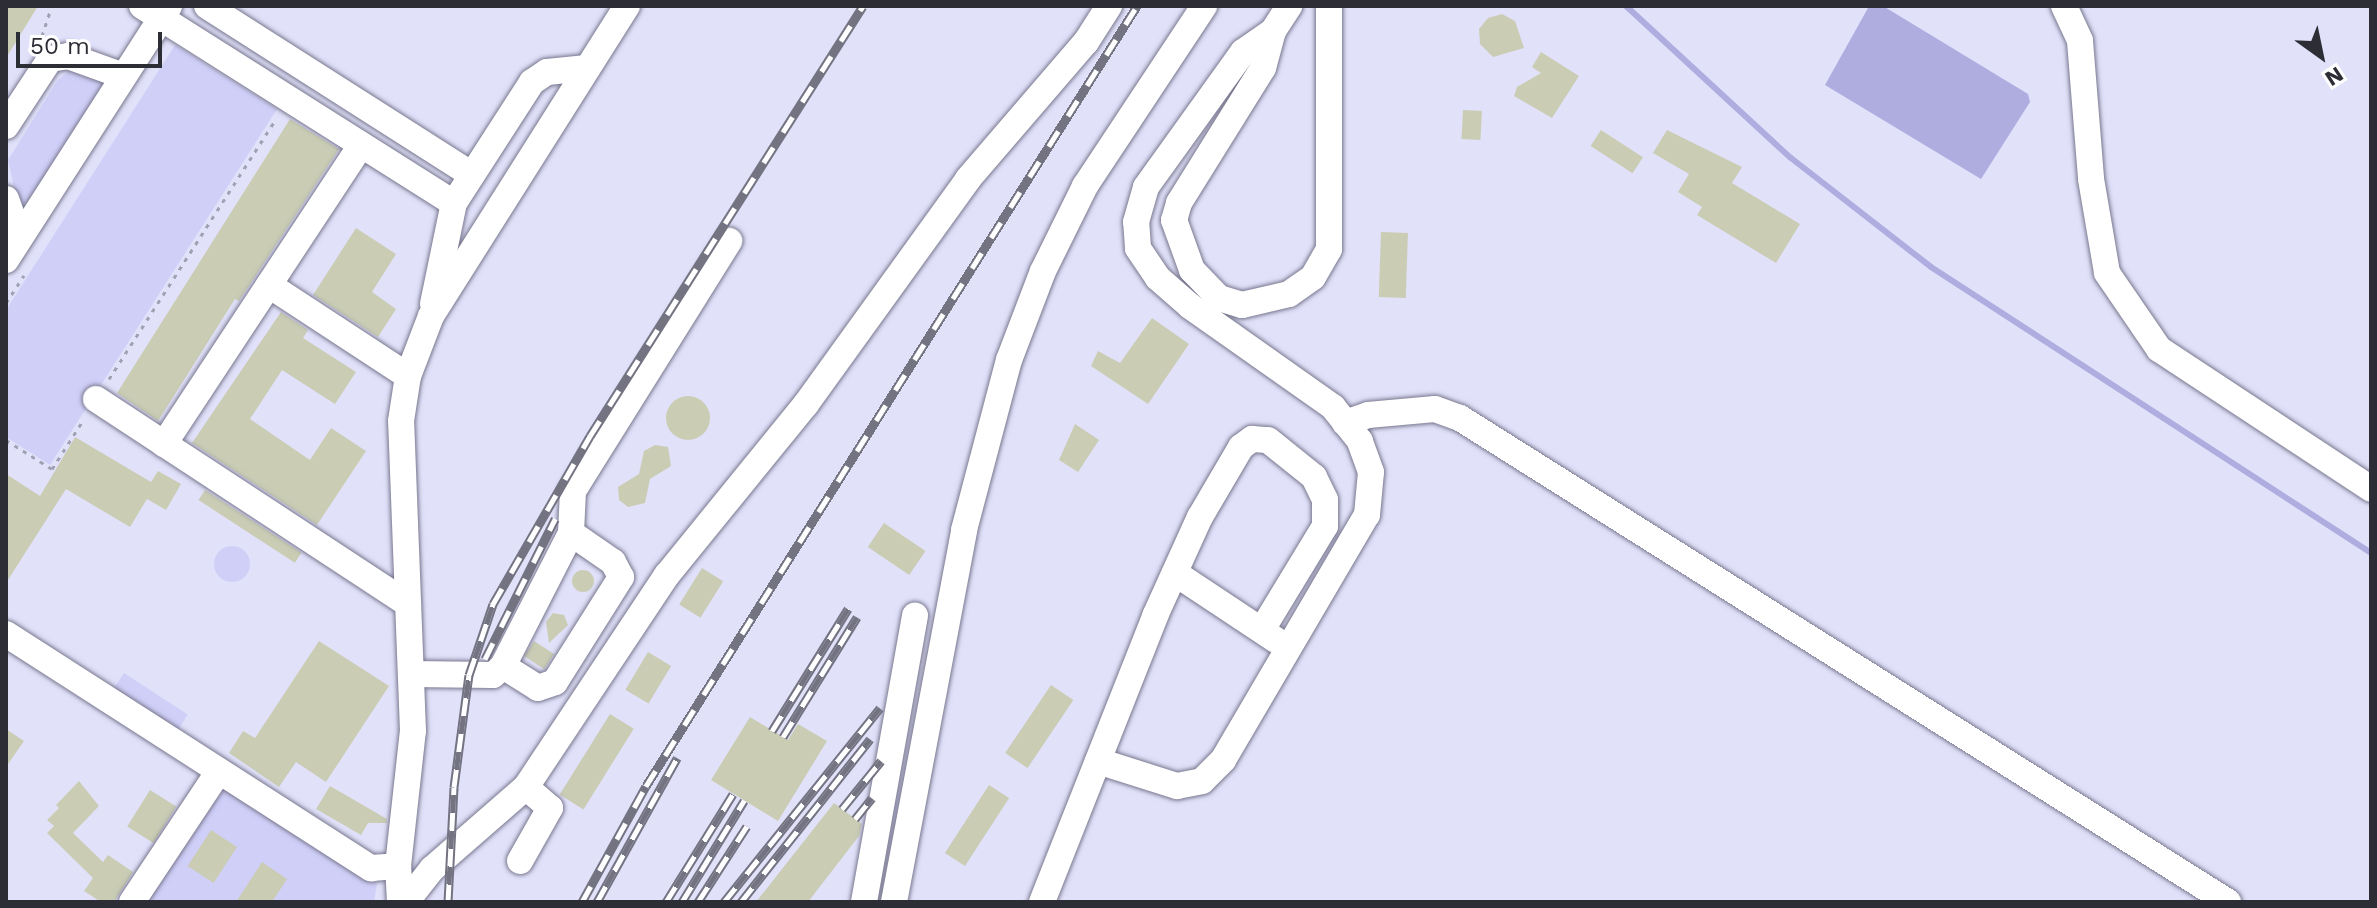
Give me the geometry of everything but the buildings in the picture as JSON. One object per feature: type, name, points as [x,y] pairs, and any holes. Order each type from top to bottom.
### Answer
[{"type":"street","points":[[207,6],[472,175]]},
{"type":"street","points":[[431,316],[627,6]]},
{"type":"street","points":[[403,902],[432,869],[526,787],[667,575],[806,404],[968,179],[1086,42],[1109,6]]},
{"type":"street","points":[[894,902],[964,530],[1009,360],[1043,271],[1085,186],[1204,6]]},
{"type":"street","points":[[1289,6],[1273,31],[1263,68],[1179,203],[1174,220],[1192,270],[1219,298],[1242,305],[1289,294],[1313,277],[1329,249],[1329,6]]},
{"type":"street","points":[[2064,6],[2080,41],[2091,179],[2107,273],[2159,349],[2371,489]]},
{"type":"street","points":[[13,249],[124,76],[158,10],[288,99],[454,203]]},
{"type":"street","points":[[1098,761],[1177,786],[1202,781],[1223,760],[1285,647],[1367,515],[1371,472],[1360,441],[1333,407],[1190,306],[1158,278],[1138,248],[1136,222],[1146,187],[1243,52],[1273,31]]},
{"type":"street","points":[[6,126],[50,59],[68,56],[124,76]]},
{"type":"street","points":[[403,902],[398,866],[413,731],[401,421],[408,376],[431,316],[454,203],[532,82],[547,72],[587,68]]},
{"type":"street","points":[[164,444],[361,145]]},
{"type":"street","points":[[6,199],[13,249]]},
{"type":"street","points":[[411,674],[493,675],[503,666],[571,533],[573,491],[729,241]]},
{"type":"street","points":[[269,285],[408,376]]},
{"type":"street","points":[[96,399],[408,604]]},
{"type":"street","points":[[1345,423],[1368,415],[1435,409],[1460,418],[2228,902]]},
{"type":"street","points":[[1042,902],[1175,573],[1241,447],[1252,439],[1268,440],[1314,477],[1325,500],[1325,526],[1263,628]]},
{"type":"street","points":[[503,666],[538,688],[555,682],[621,577],[613,562],[571,533]]},
{"type":"street","points":[[1175,573],[1263,628],[1285,647]]},
{"type":"street","points":[[864,902],[915,616]]},
{"type":"street","points":[[6,634],[371,868],[398,866]]},
{"type":"street","points":[[132,902],[219,771]]},
{"type":"street","points":[[520,861],[550,808],[526,787]]},
{"type":"path","points":[[6,440],[52,469],[288,99]]},
{"type":"shaded area","points":[[1883,6],[2028,94],[2030,102],[1981,179],[1825,85],[1868,8]]},
{"type":"shaded area","points":[[175,45],[277,109],[50,465],[6,437],[6,310]]},
{"type":"shaded area","points":[[72,69],[107,83],[30,202],[18,205],[8,160],[58,80]]},
{"type":"shaded area","points":[[232,546],[245,551],[250,564],[245,577],[232,582],[219,577],[214,564],[219,551]]},
{"type":"shaded area","points":[[124,673],[188,714],[177,731],[113,690]]},
{"type":"shaded area","points":[[220,781],[377,884],[374,902],[141,902]]},
{"type":"waterway","points":[[1626,6],[1791,158],[1931,267],[2371,553]]},
{"type":"railway","points":[[448,902],[454,787],[469,675],[493,604],[590,436],[863,6]]},
{"type":"railway","points":[[582,902],[646,786],[1137,6]]},
{"type":"railway","points":[[485,659],[555,519]]},
{"type":"railway","points":[[772,731],[848,609]]},
{"type":"railway","points":[[783,737],[857,617]]},
{"type":"railway","points":[[724,902],[880,708]]},
{"type":"railway","points":[[741,902],[870,739]]},
{"type":"railway","points":[[597,902],[677,758]]},
{"type":"railway","points":[[842,809],[881,761]]},
{"type":"railway","points":[[666,902],[733,794]]},
{"type":"railway","points":[[855,819],[872,798]]},
{"type":"railway","points":[[682,902],[744,801]]},
{"type":"railway","points":[[698,902],[747,826]]}]
